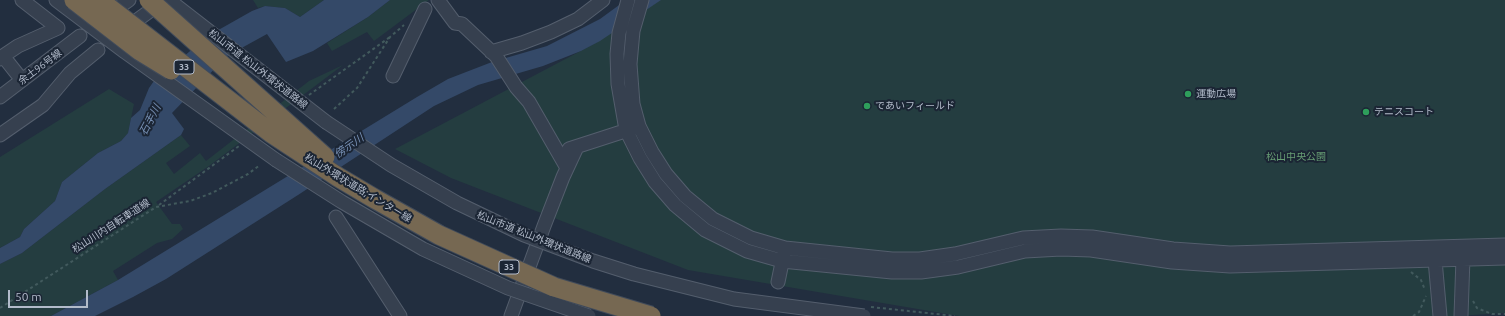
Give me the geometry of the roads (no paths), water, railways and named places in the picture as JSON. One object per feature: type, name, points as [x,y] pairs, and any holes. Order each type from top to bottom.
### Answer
[{"type":"highway","points":[[74,0],[140,51],[276,125]]},
{"type":"highway","name":"33","points":[[99,0],[276,125]]},
{"type":"highway","points":[[160,1],[276,125]]},
{"type":"highway","name":"松山外環状道路;インター線","points":[[276,125],[375,199],[446,238],[554,287],[651,316]]},
{"type":"street","points":[[22,0],[58,28],[18,46],[2,58],[22,80]]},
{"type":"street","points":[[56,0],[239,143],[276,160],[342,202],[430,252],[508,288],[589,316]]},
{"type":"street","points":[[97,24],[129,0]]},
{"type":"street","points":[[438,0],[455,23],[462,24],[493,54],[529,102],[567,168]]},
{"type":"street","points":[[493,54],[551,32],[578,18],[603,0]]},
{"type":"street","points":[[628,0],[619,33],[617,54],[618,84],[626,130],[640,158],[655,182],[689,218],[725,241],[747,251],[892,259],[920,259],[955,254],[1023,238],[1061,236],[1092,237],[1174,249],[1223,252],[1505,245]]},
{"type":"street","points":[[642,0],[635,18],[631,49],[630,81],[633,104],[639,126],[652,152],[666,174],[698,208],[731,229],[784,254],[892,272],[921,272],[958,267],[1025,252],[1061,249],[1091,250],[1172,262],[1222,265],[1505,258]]},
{"type":"street","points":[[115,37],[160,1]]},
{"type":"street","name":"松山市道 松山外環状道路線","points":[[160,1],[182,10],[326,122],[392,165],[456,203],[524,235],[593,261],[634,274],[734,299],[865,311]]},
{"type":"street","points":[[393,76],[425,9]]},
{"type":"street","name":"余土96号線","points":[[0,97],[80,36]]},
{"type":"street","points":[[0,135],[43,105],[70,73],[98,50]]},
{"type":"street","points":[[559,152],[639,126]]},
{"type":"street","points":[[510,316],[567,168],[578,147]]},
{"type":"street","points":[[336,217],[400,316]]},
{"type":"street","points":[[1449,247],[1457,251],[1463,258],[1461,316]]},
{"type":"street","points":[[1440,316],[1435,260],[1441,252],[1449,247]]},
{"type":"street","points":[[778,282],[784,254]]},
{"type":"water","name":"石手川","points":[[324,0],[390,0],[368,17],[313,51],[286,62],[267,34],[227,56],[172,113],[184,129],[181,135],[105,189],[22,253],[0,264],[0,248],[20,237],[24,229],[55,201],[62,182],[98,153],[121,141],[128,133],[131,118],[140,110],[149,88],[161,71],[173,66],[206,37],[252,11],[265,6],[285,8],[300,17]]},
{"type":"water","name":"傍示川","points":[[626,0],[661,0],[600,41],[581,51],[543,66],[478,85],[434,106],[166,279],[133,297],[95,316],[51,316],[118,280],[448,79],[492,62],[547,46],[600,19]]},
{"type":"place","name":"運動広場","points":[[1188,94]]},
{"type":"place","name":"であいフィールド","points":[[867,106]]},
{"type":"place","name":"テニスコート","points":[[1366,112]]},
{"type":"park label","name":"松山中央公園","points":[[1296,157]]}]
